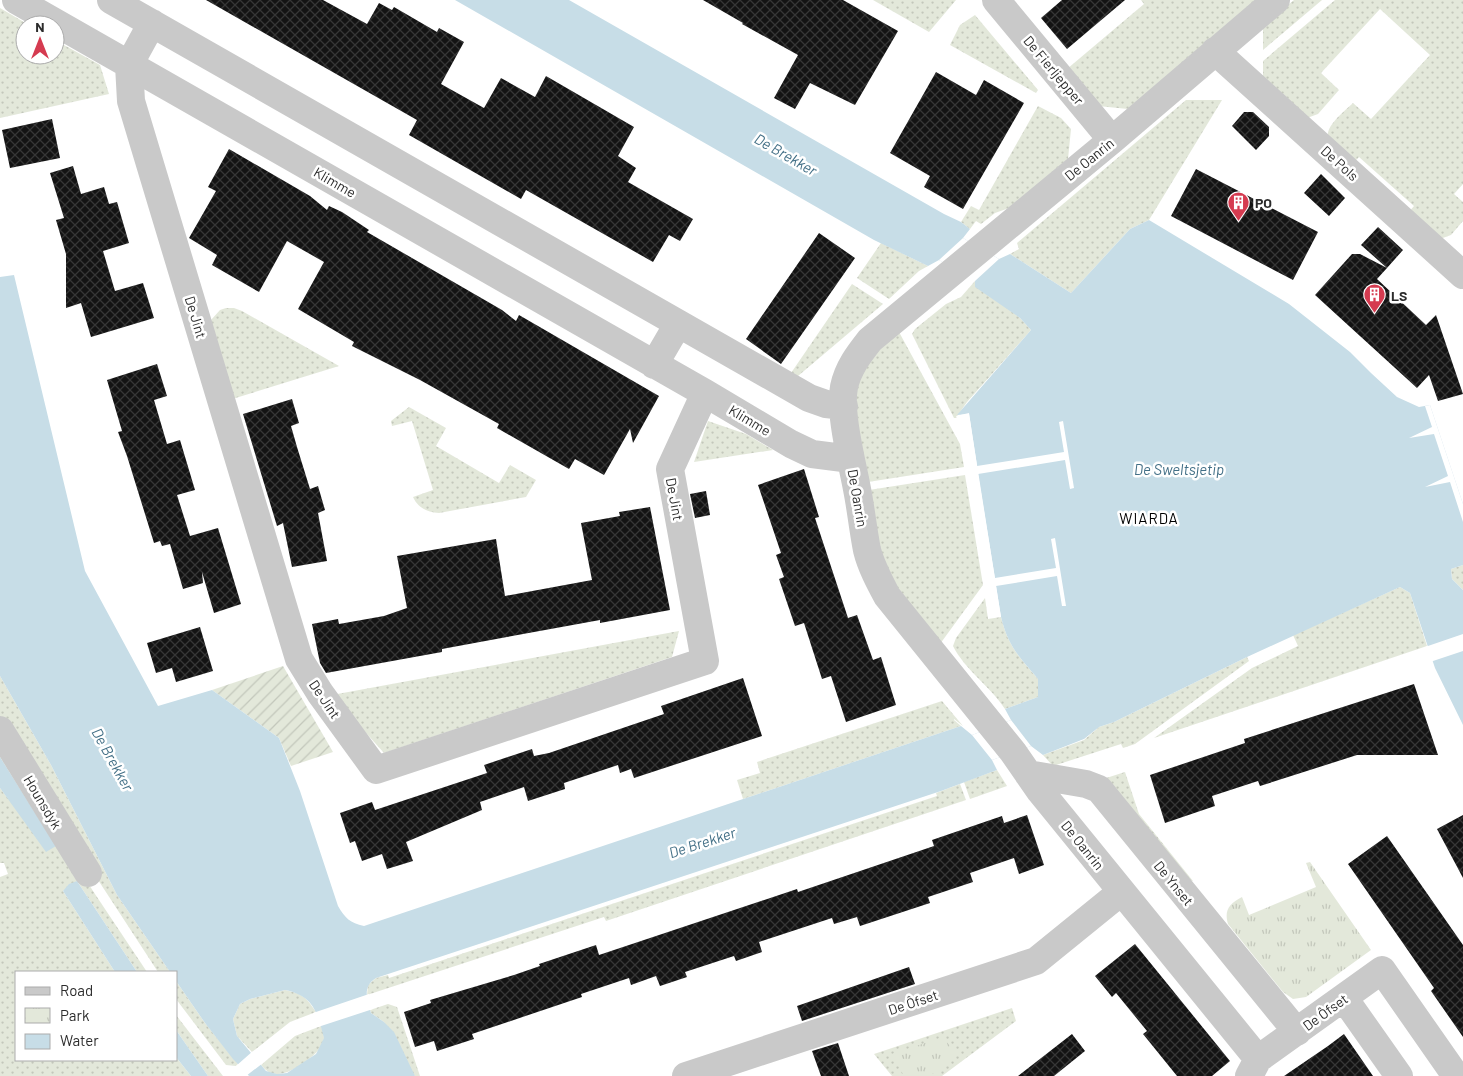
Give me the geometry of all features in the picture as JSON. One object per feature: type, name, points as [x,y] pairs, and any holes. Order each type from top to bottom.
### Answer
[{"type":"street","name":"Klimme","points":[[16,0],[706,393],[791,444],[812,454],[851,459]]},
{"type":"street","points":[[111,0],[809,398],[826,404],[844,406]]},
{"type":"street","name":"De Fierljepper","points":[[996,0],[1112,140]]},
{"type":"street","name":"De Oanrin","points":[[1253,1068],[1121,892],[992,726],[887,596],[875,572],[868,551],[851,459],[844,406],[844,388],[856,357],[870,340],[1112,140],[1276,0]]},
{"type":"street","name":"De Jint","points":[[152,23],[130,65],[131,101],[299,659],[320,693],[376,770],[705,661],[670,469],[706,393]]},
{"type":"street","name":"De Pols","points":[[1215,51],[1463,275]]},
{"type":"street","points":[[654,364],[678,324]]},
{"type":"street","name":"Hounsdyk","points":[[0,730],[88,873]]},
{"type":"street","name":"De Ynset","points":[[1026,770],[1086,784],[1098,789],[1297,1032]]},
{"type":"street","name":"De Ôfset","points":[[686,1076],[1036,962],[1121,892]]},
{"type":"street","name":"De Ôfset","points":[[1253,1068],[1297,1032],[1382,970],[1456,1076]]},
{"type":"street","points":[[1344,998],[1398,1076]]},
{"type":"green space","points":[[873,0],[956,0],[929,32]]},
{"type":"green space","points":[[1141,0],[1257,0],[1128,109],[1098,106],[1067,69],[1144,4]]},
{"type":"green space","points":[[1294,0],[1322,0],[1263,50],[1263,26]]},
{"type":"green space","points":[[1335,0],[1463,0],[1463,184],[1454,194],[1463,202],[1463,221],[1451,235],[1440,239],[1408,213],[1414,206],[1359,157],[1353,163],[1328,137],[1328,132],[1333,123],[1353,103],[1371,119],[1430,55],[1380,9],[1321,73],[1339,90],[1318,114],[1307,118],[1263,81],[1263,61]]},
{"type":"green space","points":[[0,8],[15,17],[15,65],[65,65],[65,46],[100,65],[109,94],[0,118]]},
{"type":"green space","points":[[975,15],[1038,90],[1036,93],[950,45],[960,25]]},
{"type":"green space","points":[[1186,100],[1222,100],[1149,220],[1130,229],[1071,293],[1010,254],[1019,249],[1017,243]]},
{"type":"green space","points":[[1038,106],[1061,118],[1071,129],[1068,159],[1012,207],[995,213],[981,224],[976,221],[970,229],[961,222],[971,206],[979,210]]},
{"type":"green space","points":[[881,243],[928,266],[919,271],[889,299],[857,278]]},
{"type":"green space","points":[[975,281],[1020,318],[1031,330],[967,402],[956,418],[954,418],[912,334],[915,329],[946,304],[961,297]]},
{"type":"green space","points":[[852,284],[883,304],[798,376],[791,373]]},
{"type":"green space","points":[[226,308],[242,311],[339,366],[229,400],[211,320],[220,310]]},
{"type":"green space","points":[[899,332],[960,444],[964,467],[868,482],[858,428],[856,399],[858,386],[868,362],[877,351]]},
{"type":"green space","points":[[409,407],[446,428],[436,446],[499,483],[510,465],[536,480],[526,497],[439,513],[420,507],[413,497],[433,490],[412,421],[392,426],[391,421]]},
{"type":"green space","points":[[708,421],[746,434],[773,450],[694,462]]},
{"type":"green space","points":[[965,475],[983,585],[940,644],[893,584],[879,547],[869,490]]},
{"type":"green space","points":[[1463,565],[1463,590],[1452,579],[1451,569]]},
{"type":"green space","points":[[1400,587],[1410,593],[1427,646],[1154,738],[1252,668],[1298,646],[1293,635]]},
{"type":"green space","points":[[985,598],[988,619],[1001,617],[1011,644],[1038,679],[1038,697],[1005,709],[993,693],[964,663],[953,646],[956,638]]},
{"type":"green space","points":[[679,631],[672,657],[384,753],[332,695]]},
{"type":"green space","points":[[1247,657],[1249,661],[1135,744],[1123,748],[1121,744],[1053,766],[1043,755],[1084,740],[1099,727],[1114,722]]},
{"type":"green space","points":[[283,666],[333,752],[291,766],[279,738],[212,690]]},
{"type":"green space","points":[[0,676],[51,765],[117,895],[169,971],[157,971],[74,843],[0,719]]},
{"type":"green space","points":[[942,701],[963,726],[954,719],[961,726],[743,799],[737,780],[760,773],[757,762]]},
{"type":"green space","points":[[0,742],[93,891],[146,971],[136,971],[77,881],[63,891],[114,971],[15,971],[15,1061],[178,1060],[191,1076],[0,1076],[0,877],[8,874],[4,863],[0,863],[0,788],[55,845],[0,757]]},
{"type":"green space","points":[[997,770],[1007,786],[970,799],[964,782]]},
{"type":"green space","points":[[1125,772],[1139,814],[1193,881],[1188,880],[1100,780]]},
{"type":"green space","points":[[960,784],[966,800],[606,921],[604,917],[367,995],[368,985],[376,978],[388,975],[389,978],[937,796],[936,793]]},
{"type":"green space","points":[[1310,862],[1371,950],[1306,997],[1293,999],[1283,992],[1228,924],[1227,911],[1234,902],[1242,897],[1249,915],[1316,887],[1306,863]]},
{"type":"green space","points":[[178,984],[205,1023],[238,1064],[236,1066],[226,1065],[178,1002]]},
{"type":"green space","points":[[285,990],[304,997],[316,1012],[290,1022],[252,1052],[237,1036],[233,1019],[240,1004],[250,999]]},
{"type":"green space","points":[[388,1004],[397,1007],[420,1076],[413,1074],[384,1022],[371,1013],[370,1010]]},
{"type":"green space","points":[[1012,1008],[1016,1021],[942,1076],[892,1076],[874,1054]]},
{"type":"green space","points":[[178,1018],[223,1076],[208,1076],[178,1033]]},
{"type":"green space","points":[[321,1026],[324,1036],[323,1044],[306,1062],[290,1071],[277,1074],[264,1069],[261,1065],[295,1036]]},
{"type":"green space","points":[[943,1037],[956,1054],[949,1061],[938,1071],[929,1075],[904,1076],[892,1054]]},
{"type":"water","points":[[455,0],[569,0],[961,222],[970,229],[963,238],[999,259],[1010,254],[1071,293],[1130,229],[1149,220],[1289,304],[1350,352],[1397,397],[1419,407],[1430,405],[1463,504],[1463,565],[1451,569],[1452,579],[1463,590],[1463,725],[1435,668],[1410,593],[1400,587],[1247,657],[1114,722],[1099,727],[1084,739],[1043,755],[1031,746],[992,760],[997,770],[941,791],[376,978],[367,989],[371,1013],[394,1032],[415,1076],[249,1076],[205,1023],[178,984],[178,971],[169,971],[117,895],[51,765],[0,676],[0,277],[14,275],[85,571],[158,706],[212,690],[279,738],[300,791],[338,906],[348,919],[364,926],[961,726],[972,735],[1011,720],[1005,709],[1038,697],[1038,679],[1015,651],[1007,636],[1001,617],[969,414],[957,415],[1031,330],[1020,318],[975,287],[975,280],[939,260],[928,266],[874,240]],"holes":[[[285,990],[302,996],[313,1006],[324,1038],[316,1054],[287,1073],[277,1074],[266,1071],[237,1036],[233,1019],[240,1004],[250,999]]]},
{"type":"water","points":[[0,757],[56,846],[46,852],[0,788]]},
{"type":"water","points":[[77,881],[136,971],[114,971],[63,891],[69,884]]},
{"type":"water","points":[[178,1033],[208,1076],[191,1076],[178,1060]]},
{"type":"pier","points":[[963,238],[999,259],[975,281],[939,260]]},
{"type":"pier","points":[[1430,405],[1463,504],[1463,522],[1450,482],[1425,487],[1448,476],[1434,434],[1409,438],[1432,427],[1425,406]]},
{"type":"pier","points":[[969,413],[977,466],[1064,452],[1059,422],[1063,421],[1074,488],[1070,489],[1065,460],[978,474],[995,578],[1056,568],[1051,539],[1055,538],[1066,606],[1062,606],[1057,576],[996,586],[1001,617],[999,617],[966,416],[957,418],[956,416]]},
{"type":"pier","points":[[1463,634],[1463,651],[1430,662],[1425,647]]},
{"type":"pier","points":[[1011,720],[1031,746],[992,760],[972,735]]},
{"type":"pier","points":[[369,994],[373,1009],[318,1027],[313,1013]]},
{"type":"pier","points":[[253,1051],[263,1063],[246,1076],[236,1066]]},
{"type":"building","points":[[206,0],[323,0],[367,24],[379,3],[392,10],[394,7],[437,32],[439,28],[464,42],[441,84],[484,108],[501,78],[535,97],[546,76],[634,127],[618,156],[636,168],[628,182],[693,219],[680,241],[669,235],[653,262],[526,190],[521,199],[409,135],[417,120]]},
{"type":"building","points":[[703,0],[843,0],[898,31],[855,105],[810,83],[795,109],[774,98],[798,55]]},
{"type":"building","points":[[1062,0],[1125,0],[1067,49],[1041,18]]},
{"type":"building","points":[[936,72],[976,95],[984,80],[1024,103],[963,209],[924,187],[930,176],[890,153]]},
{"type":"building","points":[[1244,112],[1253,112],[1269,127],[1269,136],[1256,150],[1232,126]]},
{"type":"building","points":[[52,119],[60,158],[10,168],[2,130]]},
{"type":"building","points":[[229,149],[310,196],[327,210],[329,206],[342,212],[369,230],[367,232],[502,310],[516,321],[519,315],[659,396],[633,443],[630,429],[604,475],[575,459],[569,469],[497,428],[499,424],[420,380],[352,346],[354,342],[298,309],[324,262],[287,241],[259,292],[212,265],[217,255],[189,238],[216,191],[208,187]]},
{"type":"building","points":[[73,166],[81,194],[104,187],[109,204],[117,202],[129,243],[103,251],[115,291],[143,283],[154,318],[91,337],[81,303],[66,308],[66,254],[56,220],[64,218],[50,173]]},
{"type":"building","name":"PO","points":[[1196,169],[1318,232],[1293,280],[1171,216]]},
{"type":"building","points":[[1321,174],[1345,198],[1329,216],[1304,193]]},
{"type":"building","points":[[1378,227],[1403,250],[1387,268],[1361,245]]},
{"type":"building","points":[[819,233],[855,258],[781,364],[746,339]]},
{"type":"building","name":"LS","points":[[1352,254],[1360,254],[1387,268],[1377,279],[1426,325],[1436,315],[1463,394],[1438,401],[1429,375],[1417,388],[1315,295]]},
{"type":"building","points":[[157,364],[167,396],[154,400],[167,444],[180,440],[195,490],[177,495],[190,536],[218,528],[241,604],[214,613],[202,572],[203,583],[183,589],[170,544],[162,546],[160,541],[154,543],[118,432],[122,431],[107,380]]},
{"type":"building","points":[[292,399],[299,423],[291,426],[297,447],[310,489],[318,486],[325,510],[318,513],[327,561],[292,567],[283,523],[277,526],[243,414]]},
{"type":"building","points":[[804,469],[819,517],[815,518],[848,618],[857,615],[873,660],[881,657],[896,705],[846,722],[831,676],[822,679],[804,623],[795,626],[779,579],[784,577],[776,555],[781,553],[758,485]]},
{"type":"building","points":[[706,491],[710,515],[695,518],[690,494]]},
{"type":"building","points":[[650,507],[670,610],[600,623],[600,620],[507,637],[442,649],[442,652],[326,673],[320,663],[312,624],[338,619],[339,624],[384,616],[407,608],[397,556],[496,539],[505,596],[592,580],[581,523],[620,516],[619,512]]},
{"type":"building","points":[[200,627],[213,671],[176,682],[172,668],[156,673],[147,643]]},
{"type":"building","points":[[743,678],[762,736],[634,778],[631,769],[620,773],[618,765],[564,783],[565,789],[528,801],[524,787],[480,802],[482,810],[406,842],[413,861],[387,869],[382,854],[362,861],[355,841],[350,843],[340,813],[372,802],[375,810],[487,773],[484,765],[532,749],[534,756],[549,753],[664,714],[661,706]]},
{"type":"building","points":[[1414,684],[1438,755],[1357,755],[1260,786],[1258,781],[1212,796],[1215,806],[1165,823],[1150,775],[1245,743],[1244,739]]},
{"type":"building","points":[[1027,815],[1044,865],[1019,874],[1014,858],[970,873],[973,882],[928,897],[930,903],[860,926],[857,917],[834,924],[832,918],[759,942],[762,952],[736,961],[734,956],[685,972],[687,977],[660,986],[656,976],[631,985],[629,978],[581,994],[582,997],[472,1034],[474,1039],[437,1051],[434,1041],[415,1047],[404,1012],[431,1003],[430,1000],[514,975],[540,966],[539,964],[596,945],[599,955],[797,889],[798,892],[934,846],[932,840],[1002,816],[1004,823]]},
{"type":"building","points":[[1463,815],[1463,878],[1437,829]]},
{"type":"building","points":[[1387,836],[1463,945],[1463,1037],[1431,991],[1434,988],[1348,864]]},
{"type":"building","points":[[1135,944],[1230,1061],[1212,1076],[1177,1076],[1143,1034],[1147,1031],[1116,993],[1112,997],[1095,976]]},
{"type":"building","points":[[909,967],[915,984],[802,1021],[797,1006]]},
{"type":"building","points":[[1072,1034],[1085,1051],[1054,1076],[1018,1076]]},
{"type":"building","points":[[1344,1034],[1373,1076],[1284,1076],[1328,1046]]},
{"type":"building","points":[[838,1043],[849,1076],[821,1076],[812,1051]]},
{"type":"place","name":"PO","points":[[1239,221]]},
{"type":"place","name":"LS","points":[[1375,314]]},
{"type":"district","name":"WIARDA","points":[[1149,518]]},
{"type":"water label","name":"De Brekker","points":[[786,154]]},
{"type":"water label","name":"De Sweltsjetip","points":[[1179,469]]},
{"type":"water label","name":"De Brekker","points":[[113,759]]},
{"type":"water label","name":"De Brekker","points":[[702,842]]}]
